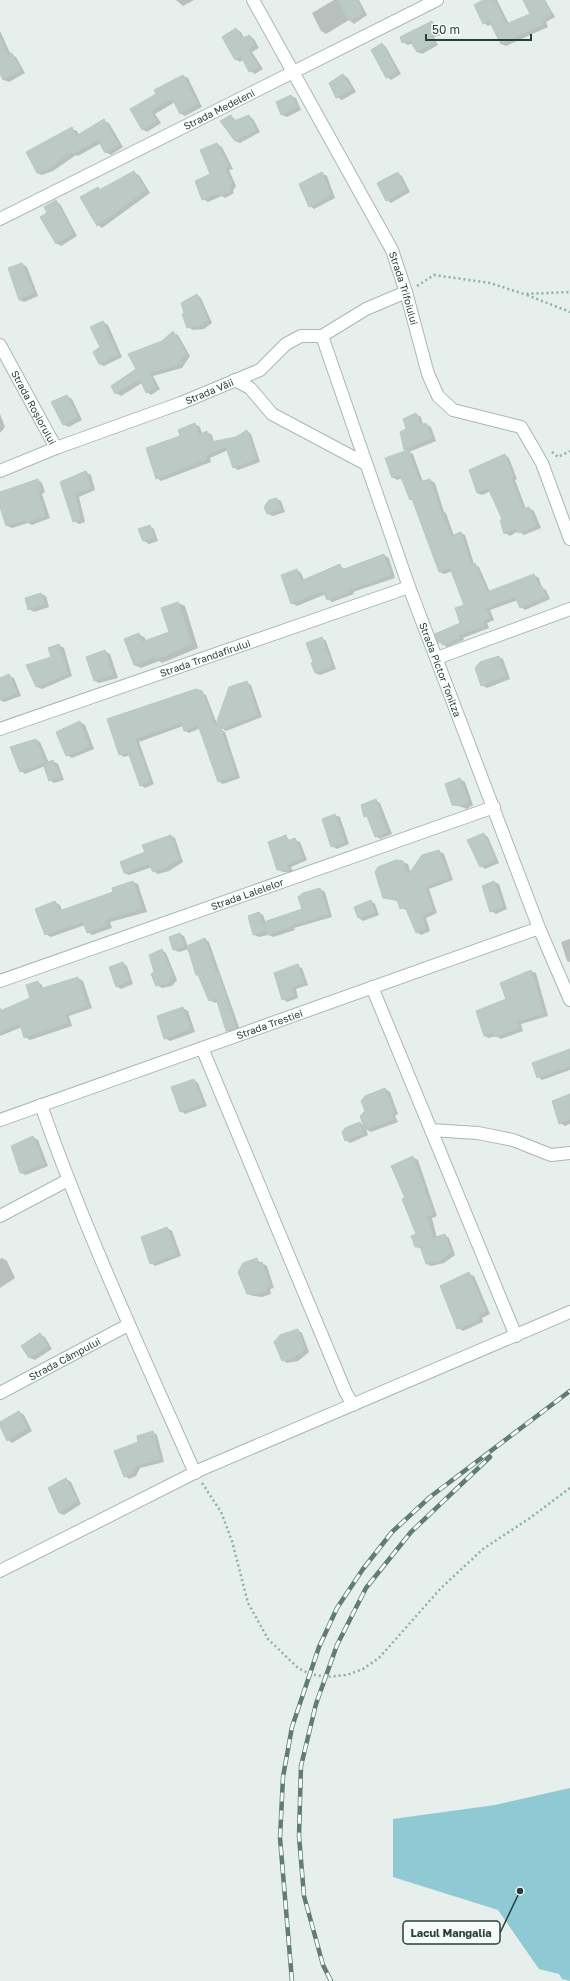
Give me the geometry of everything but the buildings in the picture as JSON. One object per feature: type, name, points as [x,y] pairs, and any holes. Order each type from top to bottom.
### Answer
[{"type":"street","name":"Strada Trifoiului","points":[[253,0],[292,73],[392,250],[406,292],[428,374],[438,396],[453,410],[522,428],[542,463],[570,539]]},
{"type":"street","name":"Strada Medeleni","points":[[0,219],[437,0]]},
{"type":"street","points":[[322,336],[366,308],[406,292]]},
{"type":"street","name":"Strada Văii","points":[[0,472],[56,448],[181,403],[260,370],[286,344],[301,336],[322,336]]},
{"type":"street","name":"Strada Pictor Tonitza","points":[[322,336],[409,587],[539,928],[570,1000]]},
{"type":"street","name":"Strada Roșiorului","points":[[0,345],[56,448]]},
{"type":"street","points":[[235,380],[250,388],[272,414],[366,464]]},
{"type":"street","name":"Strada Trandafirului","points":[[0,729],[409,587]]},
{"type":"street","points":[[437,658],[570,609]]},
{"type":"street","name":"Strada Lalelelor","points":[[0,981],[494,807]]},
{"type":"street","name":"Strada Trestiei","points":[[0,1120],[539,928]]},
{"type":"street","points":[[372,987],[516,1336]]},
{"type":"street","points":[[202,1048],[346,1394],[353,1406]]},
{"type":"street","points":[[41,1105],[68,1180],[128,1325],[194,1473]]},
{"type":"street","points":[[431,1130],[478,1133],[512,1140],[551,1155],[570,1153]]},
{"type":"street","points":[[0,1216],[68,1180]]},
{"type":"street","points":[[0,1571],[194,1473],[570,1312]]},
{"type":"street","name":"Strada Câmpului","points":[[0,1393],[128,1325]]},
{"type":"path","points":[[406,292],[434,275],[490,283],[524,294],[570,312]]},
{"type":"path","points":[[524,294],[570,292]]},
{"type":"path","points":[[194,1473],[221,1512],[232,1541],[248,1603],[268,1639],[298,1668],[310,1674],[326,1678],[347,1676],[363,1669],[379,1658],[441,1588],[483,1549],[530,1518],[570,1488]]},
{"type":"water","points":[[570,1788],[570,1981],[562,1979],[559,1974],[539,1969],[498,1910],[393,1877],[393,1819],[495,1805]]},
{"type":"railway","points":[[292,1981],[280,1838],[283,1777],[292,1727],[319,1647],[337,1608],[363,1569],[392,1532],[430,1497],[570,1391]]},
{"type":"railway","points":[[331,1981],[323,1965],[304,1896],[299,1836],[301,1766],[316,1704],[337,1645],[366,1588],[411,1532],[490,1457]]},
{"type":"place","name":"Lacul Mangalia","points":[[520,1891]]}]
